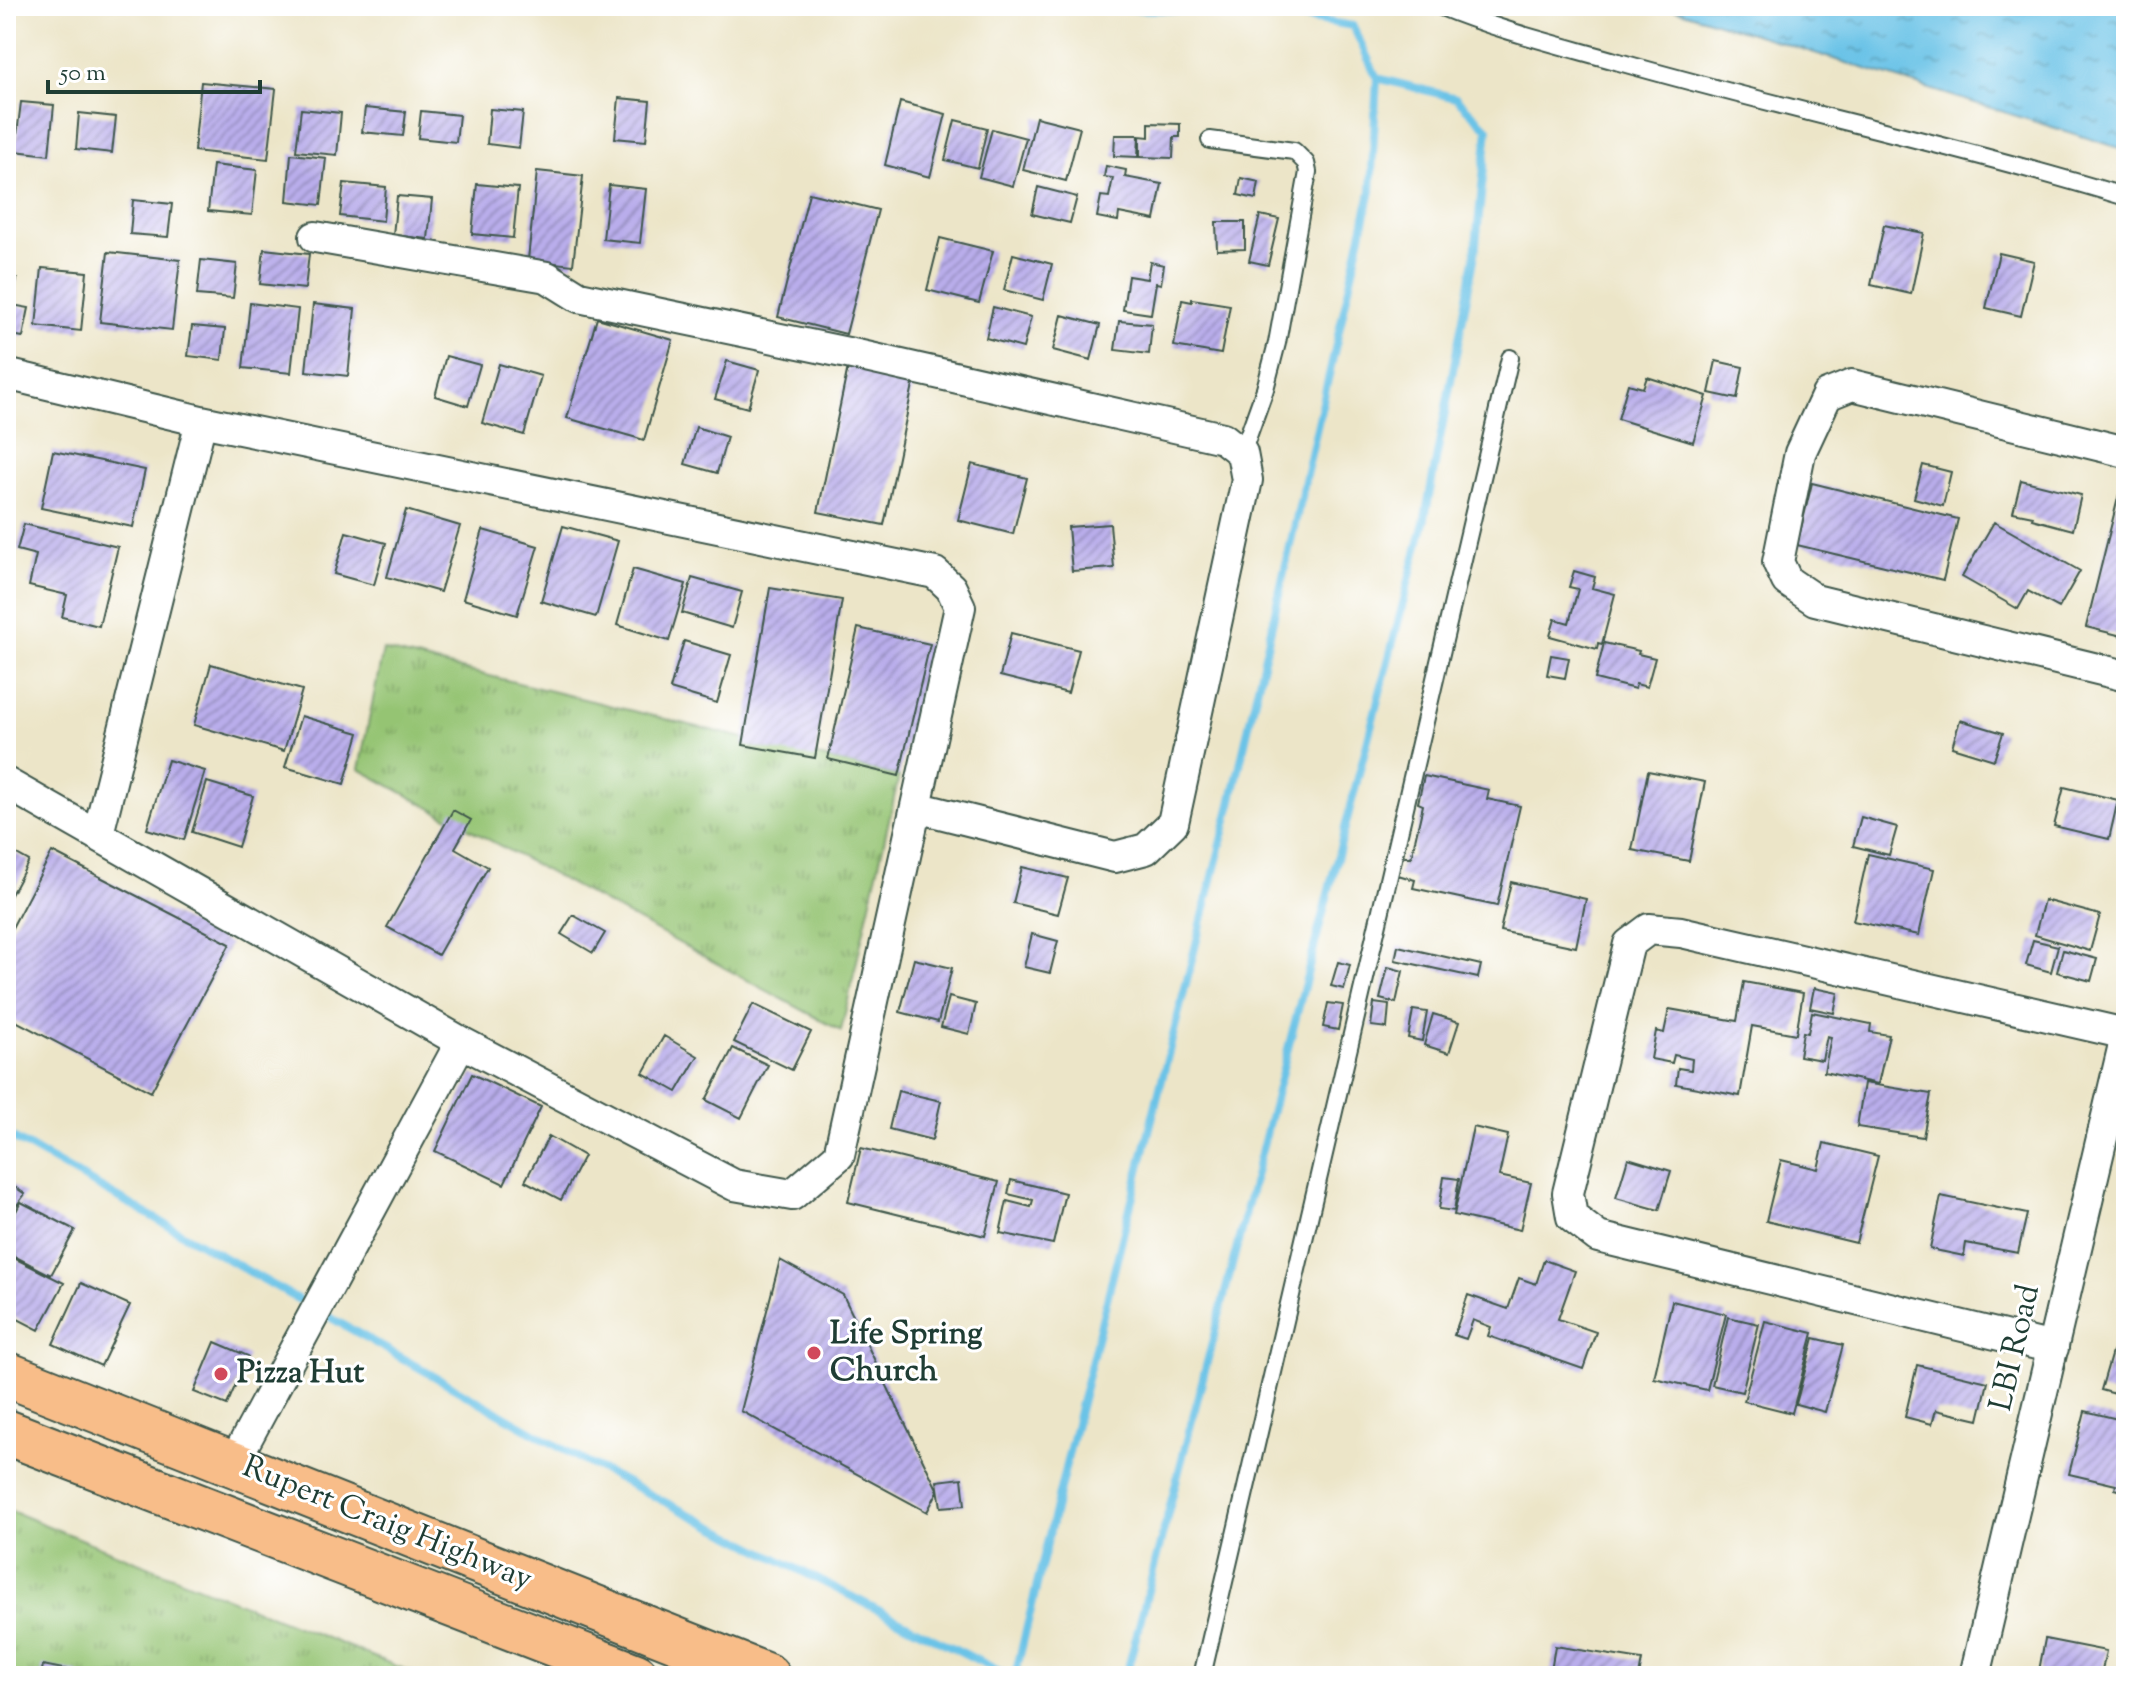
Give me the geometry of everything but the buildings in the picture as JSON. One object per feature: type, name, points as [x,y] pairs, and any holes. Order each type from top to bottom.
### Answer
[{"type":"main road","name":"Rupert Craig Highway","points":[[6,1374],[767,1676]]},
{"type":"main road","name":"Rupert Craig Highway","points":[[6,1432],[636,1676]]},
{"type":"street","points":[[315,237],[547,277],[579,297],[857,355],[1223,438],[1242,453],[1247,480],[1173,823],[1146,849],[1115,857],[916,807]]},
{"type":"street","points":[[6,374],[201,421],[935,573],[951,588],[960,607],[839,1155],[792,1195],[734,1185],[461,1042],[6,783]]},
{"type":"street","points":[[2126,452],[1852,385],[1827,395],[1800,453],[1778,562],[1787,581],[1815,600],[2126,676]]},
{"type":"street","points":[[98,834],[201,421]]},
{"type":"street","points":[[2053,1348],[1598,1237],[1572,1217],[1568,1193],[1629,944],[1649,929],[1681,932],[2126,1035]]},
{"type":"street","name":"LBI Road","points":[[1975,1676],[2126,1035]]},
{"type":"street","points":[[234,1462],[461,1042]]},
{"type":"lane","points":[[1439,6],[1474,20],[1674,77],[2015,163],[2126,197]]},
{"type":"lane","points":[[1210,140],[1294,151],[1306,163],[1308,172],[1277,343],[1265,389],[1242,453]]},
{"type":"lane","points":[[1202,1676],[1510,358]]},
{"type":"green space","points":[[383,650],[899,776],[841,1031],[359,769]]},
{"type":"green space","points":[[6,1509],[421,1676],[6,1676]]},
{"type":"water","points":[[1664,6],[2126,6],[2126,150]]},
{"type":"waterway","points":[[1015,1676],[1231,804],[1371,191],[1377,78],[1353,26],[1275,13],[1025,6]]},
{"type":"waterway","points":[[1126,1676],[1425,518],[1475,254],[1488,129],[1456,98],[1377,78]]},
{"type":"waterway","points":[[6,1134],[582,1460],[1009,1676]]},
{"type":"place","name":"Life Spring Church","points":[[814,1353]]},
{"type":"place","name":"Pizza Hut","points":[[221,1374]]}]
